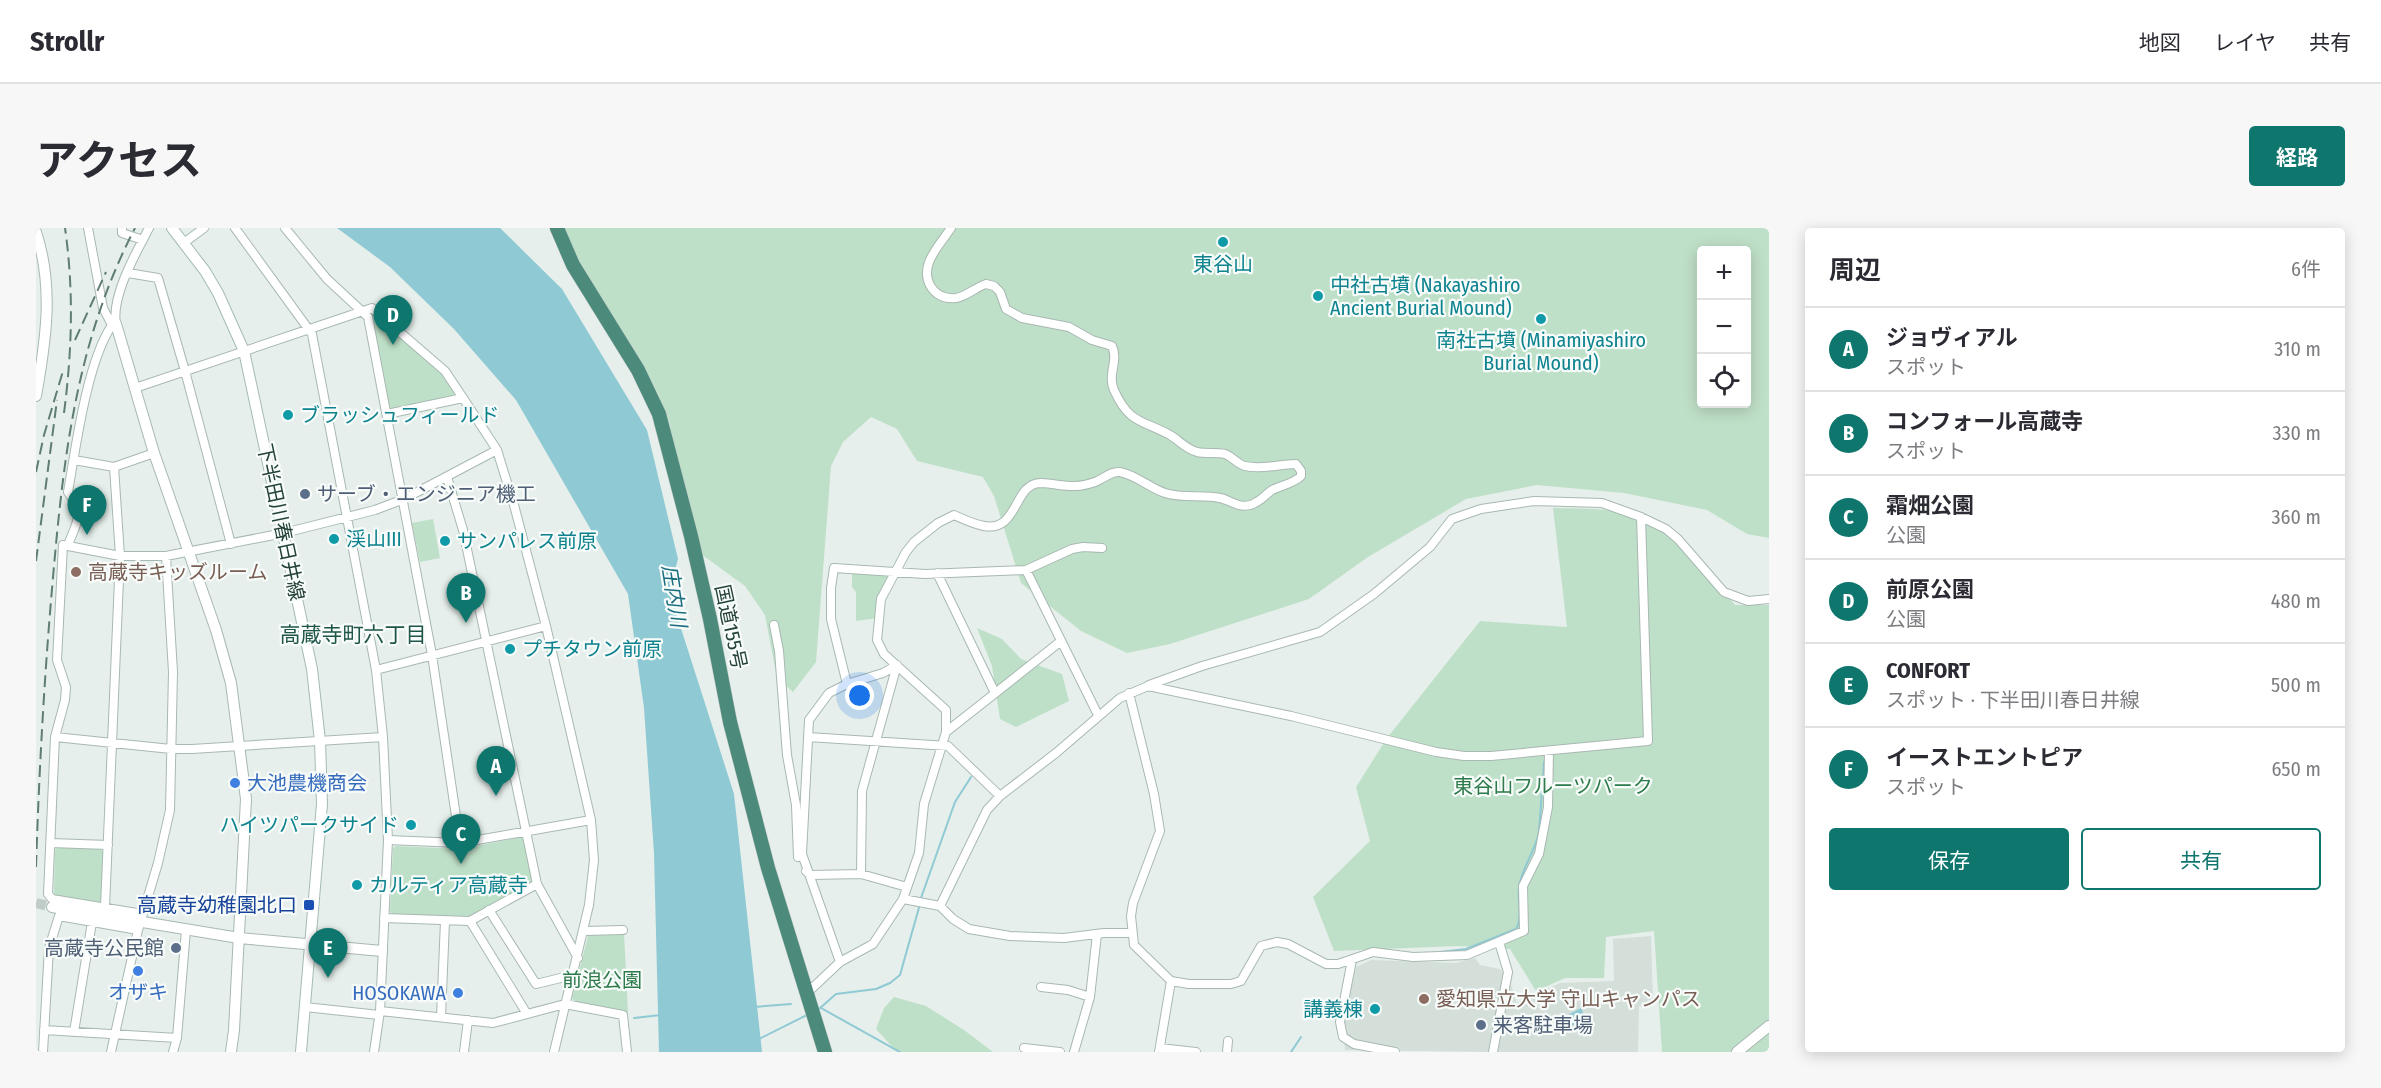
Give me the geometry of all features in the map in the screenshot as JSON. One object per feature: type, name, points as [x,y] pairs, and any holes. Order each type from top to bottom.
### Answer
[{"type":"highway","name":"国道155号","points":[[557,228],[573,265],[638,370],[659,414],[708,609],[732,734],[768,868],[825,1052]]},
{"type":"street","points":[[88,228],[103,308],[114,325],[154,453],[216,630],[231,683],[246,799],[231,1052]]},
{"type":"street","points":[[122,228],[122,232],[143,240]]},
{"type":"street","points":[[68,545],[78,519],[78,506],[68,492],[92,375],[104,338],[114,325],[115,306],[149,228]]},
{"type":"street","name":"下半田川春日井線","points":[[172,228],[218,293],[244,351],[312,669],[320,741],[322,804],[301,1052]]},
{"type":"street","points":[[184,242],[204,228]]},
{"type":"street","points":[[234,228],[312,334],[375,670],[383,737],[388,840],[380,1013],[374,1052]]},
{"type":"street","points":[[285,228],[327,279],[368,317],[432,655],[460,843]]},
{"type":"street","points":[[807,993],[840,962],[873,944],[908,900],[907,887],[919,853],[924,804],[946,732],[946,710],[884,654],[877,640],[881,599],[914,542],[946,517],[954,515],[984,526],[996,526],[1008,519],[1024,492],[1032,485],[1040,483],[1080,487],[1114,472],[1120,472],[1164,493],[1219,497],[1237,505],[1249,506],[1270,492],[1296,481],[1301,476],[1301,471],[1296,464],[1246,466],[1221,453],[1200,453],[1191,450],[1171,435],[1140,422],[1123,406],[1112,387],[1111,373],[1116,353],[1112,346],[1092,340],[1069,327],[1022,318],[1006,309],[1005,300],[994,286],[986,284],[958,298],[944,298],[934,291],[927,281],[928,264],[951,228]]},
{"type":"street","points":[[36,232],[46,274],[48,313],[36,396]]},
{"type":"street","points":[[128,273],[158,278],[231,543]]},
{"type":"street","points":[[135,388],[372,308],[445,371],[497,450],[546,627],[591,820],[594,860],[589,905],[554,1052]]},
{"type":"street","points":[[387,414],[463,398]]},
{"type":"street","points":[[140,922],[105,907],[52,899],[48,894],[55,736],[65,700],[66,687],[57,660],[63,545],[120,556],[166,556],[284,533],[346,519],[404,499],[497,450]]},
{"type":"street","points":[[74,460],[114,467],[154,453]]},
{"type":"street","points":[[105,907],[120,556],[114,467]]},
{"type":"street","points":[[447,477],[463,530],[537,884],[578,958]]},
{"type":"street","points":[[940,906],[987,810],[1000,796],[1056,753],[1098,715],[1129,693],[1202,666],[1320,632],[1374,594],[1430,547],[1452,519],[1481,509],[1534,501],[1602,503],[1666,529],[1678,539],[1724,592],[1748,601],[1769,599]]},
{"type":"street","points":[[1148,686],[1291,716],[1436,752],[1473,756],[1648,741],[1641,517]]},
{"type":"street","points":[[847,684],[831,619],[831,588],[834,568],[937,573],[1026,570],[1072,549],[1102,548]]},
{"type":"street","points":[[111,1052],[140,922],[158,863],[170,810],[173,672],[166,556]]},
{"type":"street","points":[[1026,570],[1098,715]]},
{"type":"street","points":[[937,573],[996,693]]},
{"type":"street","points":[[774,625],[779,651],[787,754],[796,805],[797,854],[803,868],[810,875],[861,874],[907,887]]},
{"type":"street","points":[[375,670],[546,627]]},
{"type":"street","points":[[946,732],[1061,641]]},
{"type":"street","points":[[840,962],[802,854],[809,720],[830,693],[847,684],[883,673],[897,665]]},
{"type":"street","points":[[861,874],[862,791],[897,665]]},
{"type":"street","points":[[1129,693],[1154,794],[1160,831],[1133,903],[1134,945],[1171,981],[1188,984],[1231,984],[1241,981],[1261,946],[1277,942],[1288,944],[1326,964],[1338,964],[1373,952],[1413,957],[1467,955],[1524,931],[1523,886],[1541,845],[1548,807],[1549,751]]},
{"type":"street","points":[[55,736],[171,749],[241,747],[383,737]]},
{"type":"street","points":[[808,737],[948,746],[1000,796]]},
{"type":"street","points":[[388,840],[460,843],[591,820]]},
{"type":"street","points":[[51,843],[108,845]]},
{"type":"street","points":[[384,918],[470,921],[537,884]]},
{"type":"street","points":[[908,900],[940,906],[961,924],[979,932],[1050,938],[1132,933]]},
{"type":"street","points":[[52,907],[239,938],[382,951]]},
{"type":"street","points":[[489,910],[536,984],[573,975]]},
{"type":"street","points":[[44,1052],[49,948],[59,916],[92,922],[140,922]]},
{"type":"street","points":[[441,1017],[445,921]]},
{"type":"street","points":[[470,921],[527,1014]]},
{"type":"street","points":[[74,1032],[92,922]]},
{"type":"street","points":[[173,1052],[177,1038],[186,930]]},
{"type":"street","points":[[584,931],[623,930]]},
{"type":"street","points":[[1074,1052],[1090,997],[1097,934]]},
{"type":"street","points":[[1493,1052],[1508,981],[1507,965],[1498,942]]},
{"type":"street","points":[[1352,960],[1340,1022],[1343,1037],[1354,1044],[1395,1052]]},
{"type":"street","points":[[1171,981],[1160,1050],[1196,1052]]},
{"type":"street","points":[[1041,987],[1068,990],[1090,997]]},
{"type":"street","points":[[305,1007],[493,1023],[566,1004],[623,1015],[627,1052]]},
{"type":"street","points":[[464,1052],[468,1020]]},
{"type":"street","points":[[1737,1052],[1769,1026]]},
{"type":"street","points":[[44,1030],[177,1038]]},
{"type":"street","points":[[1227,1052],[1228,1041]]},
{"type":"street","points":[[1024,1048],[1060,1052]]},
{"type":"shaded area","name":"愛知県立大学 守山キャンパス","points":[[1651,936],[1653,1004],[1639,1006],[1638,1052],[1496,1052],[1511,985],[1517,1003],[1560,983],[1614,981],[1613,939]]},
{"type":"shaded area","name":"愛知県立大学 守山キャンパス","points":[[1475,958],[1480,965],[1500,969],[1504,975],[1489,1052],[1345,1050],[1343,1025],[1356,967],[1371,960],[1456,963]]},
{"type":"green space","points":[[563,228],[1769,228],[1769,538],[1747,534],[1707,510],[1624,493],[1537,485],[1466,499],[1368,557],[1309,599],[1170,644],[1127,653],[1081,631],[1021,583],[994,496],[983,477],[917,461],[897,429],[871,417],[843,442],[831,466],[816,662],[793,692],[777,678],[765,615],[745,586],[701,554],[680,485],[670,424],[644,367],[587,279]]},
{"type":"green space","points":[[375,315],[442,373],[456,393],[454,396],[392,409],[389,406],[372,317]]},
{"type":"green space","name":"東谷山フルーツパーク","points":[[1553,508],[1609,510],[1641,517],[1656,524],[1682,543],[1735,605],[1769,605],[1769,1052],[1662,1052],[1654,931],[1606,937],[1604,978],[1565,978],[1536,991],[1510,949],[1459,946],[1334,951],[1313,897],[1370,841],[1356,787],[1387,738],[1480,621],[1567,627]]},
{"type":"green space","points":[[433,519],[440,558],[420,562],[412,523]]},
{"type":"green space","points":[[852,569],[895,572],[878,618],[856,621],[856,592],[852,587]]},
{"type":"green space","points":[[977,628],[1002,639],[1021,659],[1062,674],[1069,701],[1016,727],[1000,719],[992,666]]},
{"type":"green space","points":[[521,837],[524,839],[532,883],[470,918],[392,914],[390,911],[393,848],[396,846],[461,849]]},
{"type":"green space","points":[[58,847],[101,849],[103,852],[101,901],[99,903],[56,896],[54,893],[55,850]]},
{"type":"green space","name":"前浪公園","points":[[624,933],[628,1012],[574,1002],[572,998],[588,936]]},
{"type":"green space","points":[[894,997],[926,1006],[993,1052],[897,1052],[876,1029],[884,1008]]},
{"type":"water","points":[[337,228],[500,228],[562,289],[647,430],[678,559],[669,591],[734,794],[762,1052],[659,1052],[654,853],[644,708],[628,594],[516,400],[454,329],[390,267]]},
{"type":"water","points":[[1581,1008],[1586,1019],[1559,1032],[1554,1022]]},
{"type":"waterway","points":[[1440,952],[1466,949],[1516,929],[1519,920],[1521,880],[1539,832],[1544,762]]},
{"type":"waterway","points":[[921,898],[955,802],[971,777]]},
{"type":"waterway","points":[[819,1009],[836,994],[876,989],[890,983],[900,975],[920,904]]},
{"type":"waterway","points":[[754,1007],[791,1004]]},
{"type":"waterway","points":[[821,1008],[900,1052]]},
{"type":"waterway","points":[[634,1018],[661,1015]]},
{"type":"waterway","points":[[759,1039],[807,1015]]},
{"type":"waterway","points":[[1291,1052],[1301,1037]]},
{"type":"tunnel","points":[[36,903],[52,907]]},
{"type":"railway","points":[[64,413],[71,321],[70,275],[65,228]]},
{"type":"railway","points":[[36,867],[47,658],[56,541],[67,449],[85,359],[98,315],[135,228]]},
{"type":"railway","points":[[75,340],[106,272]]},
{"type":"railway","points":[[36,472],[44,435],[63,371]]},
{"type":"railway","points":[[36,561],[57,400]]},
{"type":"place","name":"東谷山","points":[[1223,242]]},
{"type":"place","name":"中社古墳 (Nakayashiro Ancient Burial Mound)","points":[[1318,296]]},
{"type":"place","name":"南社古墳 (Minamiyashiro Burial Mound)","points":[[1541,319]]},
{"type":"place","name":"前原公園","points":[[393,345]]},
{"type":"place","name":"ブラッシュフィールド","points":[[288,415]]},
{"type":"place","name":"サーブ・エンジニア機工","points":[[305,494]]},
{"type":"place","name":"イーストエントピア","points":[[87,535]]},
{"type":"place","name":"渓山III","points":[[334,539]]},
{"type":"place","name":"サンパレス前原","points":[[445,541]]},
{"type":"place","name":"高蔵寺キッズルーム","points":[[76,572]]},
{"type":"place","name":"コンフォール高蔵寺","points":[[466,623]]},
{"type":"place","name":"プチタウン前原","points":[[510,649]]},
{"type":"place","name":"大池農機商会","points":[[235,783]]},
{"type":"place","name":"ジョヴィアル","points":[[496,796]]},
{"type":"place","name":"ハイツパークサイド","points":[[411,825]]},
{"type":"place","name":"霜畑公園","points":[[461,864]]},
{"type":"place","name":"カルティア高蔵寺","points":[[357,885]]},
{"type":"place","name":"高蔵寺幼稚園北口","points":[[309,905]]},
{"type":"place","name":"高蔵寺公民館","points":[[176,948]]},
{"type":"place","name":"オザキ","points":[[138,971]]},
{"type":"place","name":"CONFORT","points":[[328,978]]},
{"type":"place","name":"HOSOKAWA","points":[[458,993]]},
{"type":"place","name":"愛知県立大学 守山キャンパス","points":[[1424,999]]},
{"type":"place","name":"講義棟","points":[[1375,1009]]},
{"type":"place","name":"来客駐車場","points":[[1481,1025]]},
{"type":"district","name":"高蔵寺町六丁目","points":[[353,635]]},
{"type":"water label","name":"庄内川","points":[[674,596]]}]
